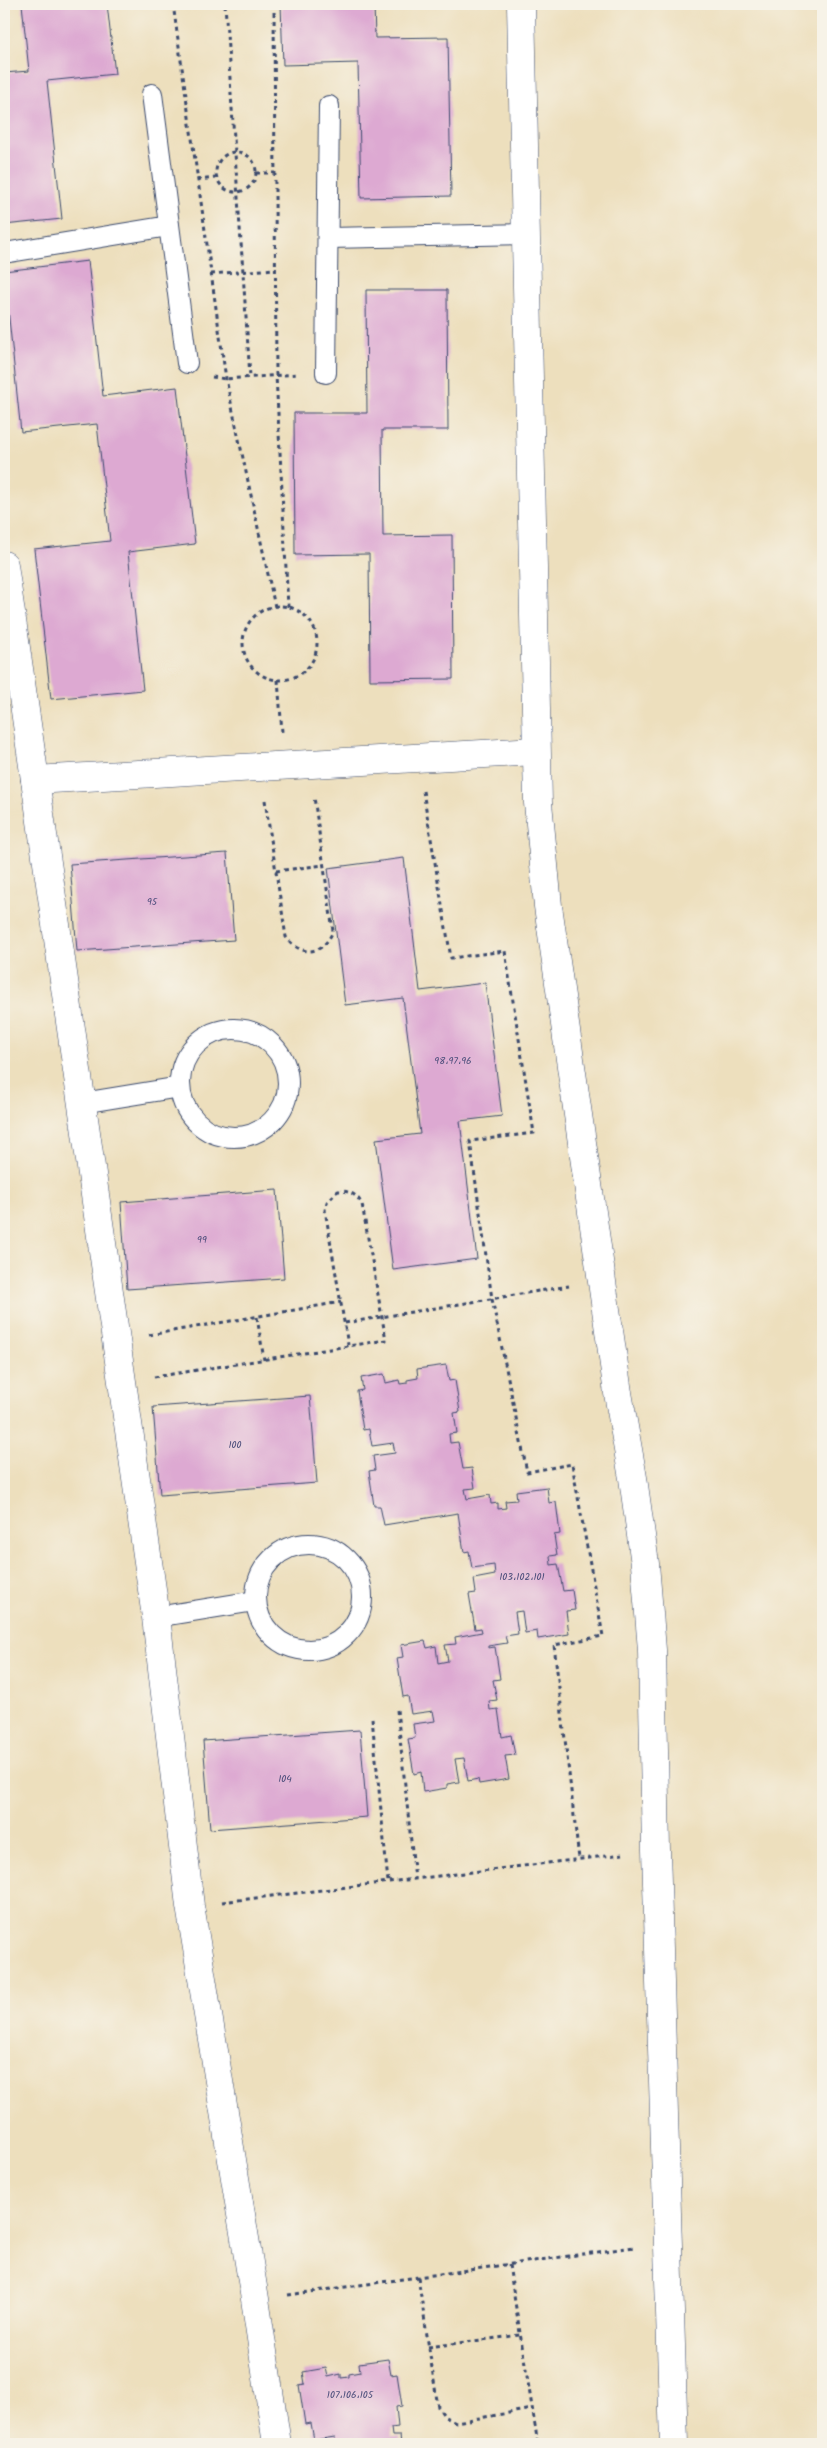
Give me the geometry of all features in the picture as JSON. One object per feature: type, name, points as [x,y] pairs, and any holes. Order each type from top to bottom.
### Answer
[{"type":"street","points":[[521,4],[535,751],[541,855],[645,1564],[652,1650],[656,1850],[674,2444]]},
{"type":"street","points":[[4,565],[156,1617],[190,1906],[256,2299],[277,2444]]},
{"type":"street","points":[[35,780],[535,751]]},
{"type":"lane","points":[[152,94],[187,363]]},
{"type":"lane","points":[[326,373],[329,106]]},
{"type":"lane","points":[[4,253],[169,226]]},
{"type":"lane","points":[[328,238],[526,234]]},
{"type":"lane","points":[[230,1029],[252,1032],[270,1042],[283,1058],[288,1079],[286,1100],[276,1118],[259,1131],[238,1137],[217,1134],[199,1124],[186,1107],[180,1087],[183,1066],[193,1048],[210,1035],[230,1029]]},
{"type":"lane","points":[[82,1103],[180,1087]]},
{"type":"lane","points":[[305,1543],[326,1546],[344,1556],[357,1573],[363,1593],[361,1614],[350,1633],[334,1646],[313,1651],[292,1648],[274,1638],[261,1622],[255,1601],[257,1580],[268,1562],[284,1549],[305,1543]]},
{"type":"lane","points":[[156,1617],[255,1601]]},
{"type":"path","points":[[173,4],[226,379],[275,607]]},
{"type":"path","points":[[225,4],[250,377]]},
{"type":"path","points":[[274,4],[276,375],[288,607]]},
{"type":"path","points":[[235,151],[243,153],[250,158],[256,173],[253,182],[246,189],[238,192],[221,186],[216,178],[216,168],[219,160],[226,154],[235,151]]},
{"type":"path","points":[[256,173],[275,173]]},
{"type":"path","points":[[198,180],[216,178]]},
{"type":"path","points":[[211,274],[275,270]]},
{"type":"path","points":[[187,363],[198,372],[226,379],[326,373]]},
{"type":"path","points":[[275,607],[288,607],[299,612],[315,630],[317,642],[315,654],[310,665],[301,674],[278,680],[266,678],[248,662],[243,650],[243,639],[247,627],[254,617],[264,610],[275,607]]},
{"type":"path","points":[[278,680],[284,765],[276,871],[286,937],[292,946],[302,951],[313,951],[329,940],[333,930],[323,865],[284,765]]},
{"type":"path","points":[[417,758],[451,958],[505,951],[534,1133],[470,1141],[492,1299],[527,1472],[572,1464],[603,1636],[554,1644],[579,1859]]},
{"type":"path","points":[[276,871],[323,865]]},
{"type":"path","points":[[123,1382],[386,1340],[362,1204],[357,1196],[348,1191],[338,1191],[326,1202],[325,1210],[348,1345]]},
{"type":"path","points":[[344,1323],[602,1281]]},
{"type":"path","points":[[116,1340],[341,1302]]},
{"type":"path","points":[[257,1317],[264,1360]]},
{"type":"path","points":[[397,1710],[414,1879]]},
{"type":"path","points":[[372,1718],[388,1882]]},
{"type":"path","points":[[190,1906],[656,1850]]},
{"type":"path","points":[[256,2299],[669,2242]]},
{"type":"path","points":[[509,2265],[538,2444]]},
{"type":"path","points":[[418,2277],[438,2407],[445,2417],[456,2422],[532,2410]]},
{"type":"path","points":[[428,2347],[520,2334]]},
{"type":"building","points":[[22,4],[107,4],[115,74],[47,81],[62,219],[4,225],[4,73],[29,71]]},
{"type":"building","points":[[281,4],[374,4],[375,38],[448,37],[451,196],[361,198],[358,63],[283,65]]},
{"type":"building","points":[[88,261],[103,396],[177,387],[195,544],[128,552],[143,690],[51,699],[34,549],[110,541],[97,424],[21,432],[4,271]]},
{"type":"building","points":[[366,290],[447,290],[448,430],[382,430],[383,536],[452,535],[453,679],[370,680],[369,554],[295,555],[294,413],[367,413]]},
{"type":"building","points":[[227,853],[234,940],[77,951],[70,864]]},
{"type":"building","points":[[404,858],[420,991],[485,983],[502,1116],[460,1121],[477,1259],[393,1270],[376,1139],[420,1134],[403,998],[345,1005],[328,868]]},
{"type":"building","points":[[277,1190],[284,1278],[127,1289],[121,1202]]},
{"type":"building","points":[[446,1365],[449,1381],[455,1380],[460,1412],[454,1413],[457,1433],[449,1434],[450,1443],[458,1442],[463,1469],[472,1468],[475,1488],[465,1489],[467,1499],[490,1495],[491,1504],[498,1503],[498,1509],[506,1508],[505,1501],[517,1500],[516,1491],[547,1487],[549,1503],[556,1502],[560,1534],[554,1535],[557,1555],[550,1556],[551,1565],[558,1564],[563,1591],[572,1590],[575,1610],[566,1611],[569,1634],[538,1639],[537,1631],[525,1633],[522,1611],[515,1612],[518,1634],[505,1636],[507,1643],[488,1646],[488,1648],[495,1647],[500,1679],[493,1680],[497,1700],[489,1701],[490,1710],[498,1709],[502,1737],[511,1735],[515,1755],[505,1756],[509,1779],[479,1784],[478,1779],[468,1781],[464,1758],[455,1759],[459,1782],[447,1784],[447,1788],[423,1792],[421,1772],[414,1774],[408,1739],[415,1738],[413,1724],[435,1721],[433,1711],[411,1714],[408,1696],[403,1697],[397,1658],[403,1657],[401,1645],[425,1641],[427,1648],[436,1646],[438,1663],[448,1661],[445,1645],[456,1644],[455,1637],[482,1632],[481,1628],[475,1629],[469,1594],[476,1593],[474,1579],[495,1575],[494,1565],[472,1568],[469,1551],[464,1552],[458,1513],[384,1525],[380,1506],[374,1506],[369,1471],[375,1470],[373,1456],[395,1453],[393,1443],[372,1446],[369,1429],[363,1430],[357,1391],[363,1390],[361,1378],[384,1374],[386,1383],[399,1380],[400,1384],[407,1383],[407,1380],[418,1378],[417,1369]]},
{"type":"building","points":[[310,1396],[317,1483],[160,1495],[153,1407]]},
{"type":"building","points":[[360,1730],[367,1817],[210,1829],[203,1741]]},
{"type":"building","points":[[388,2359],[391,2375],[397,2374],[402,2406],[396,2407],[398,2427],[391,2428],[392,2436],[400,2436],[401,2444],[336,2444],[335,2437],[314,2440],[311,2423],[305,2424],[299,2385],[305,2384],[303,2372],[326,2368],[328,2377],[341,2374],[341,2378],[349,2377],[349,2374],[360,2372],[359,2363]]}]
